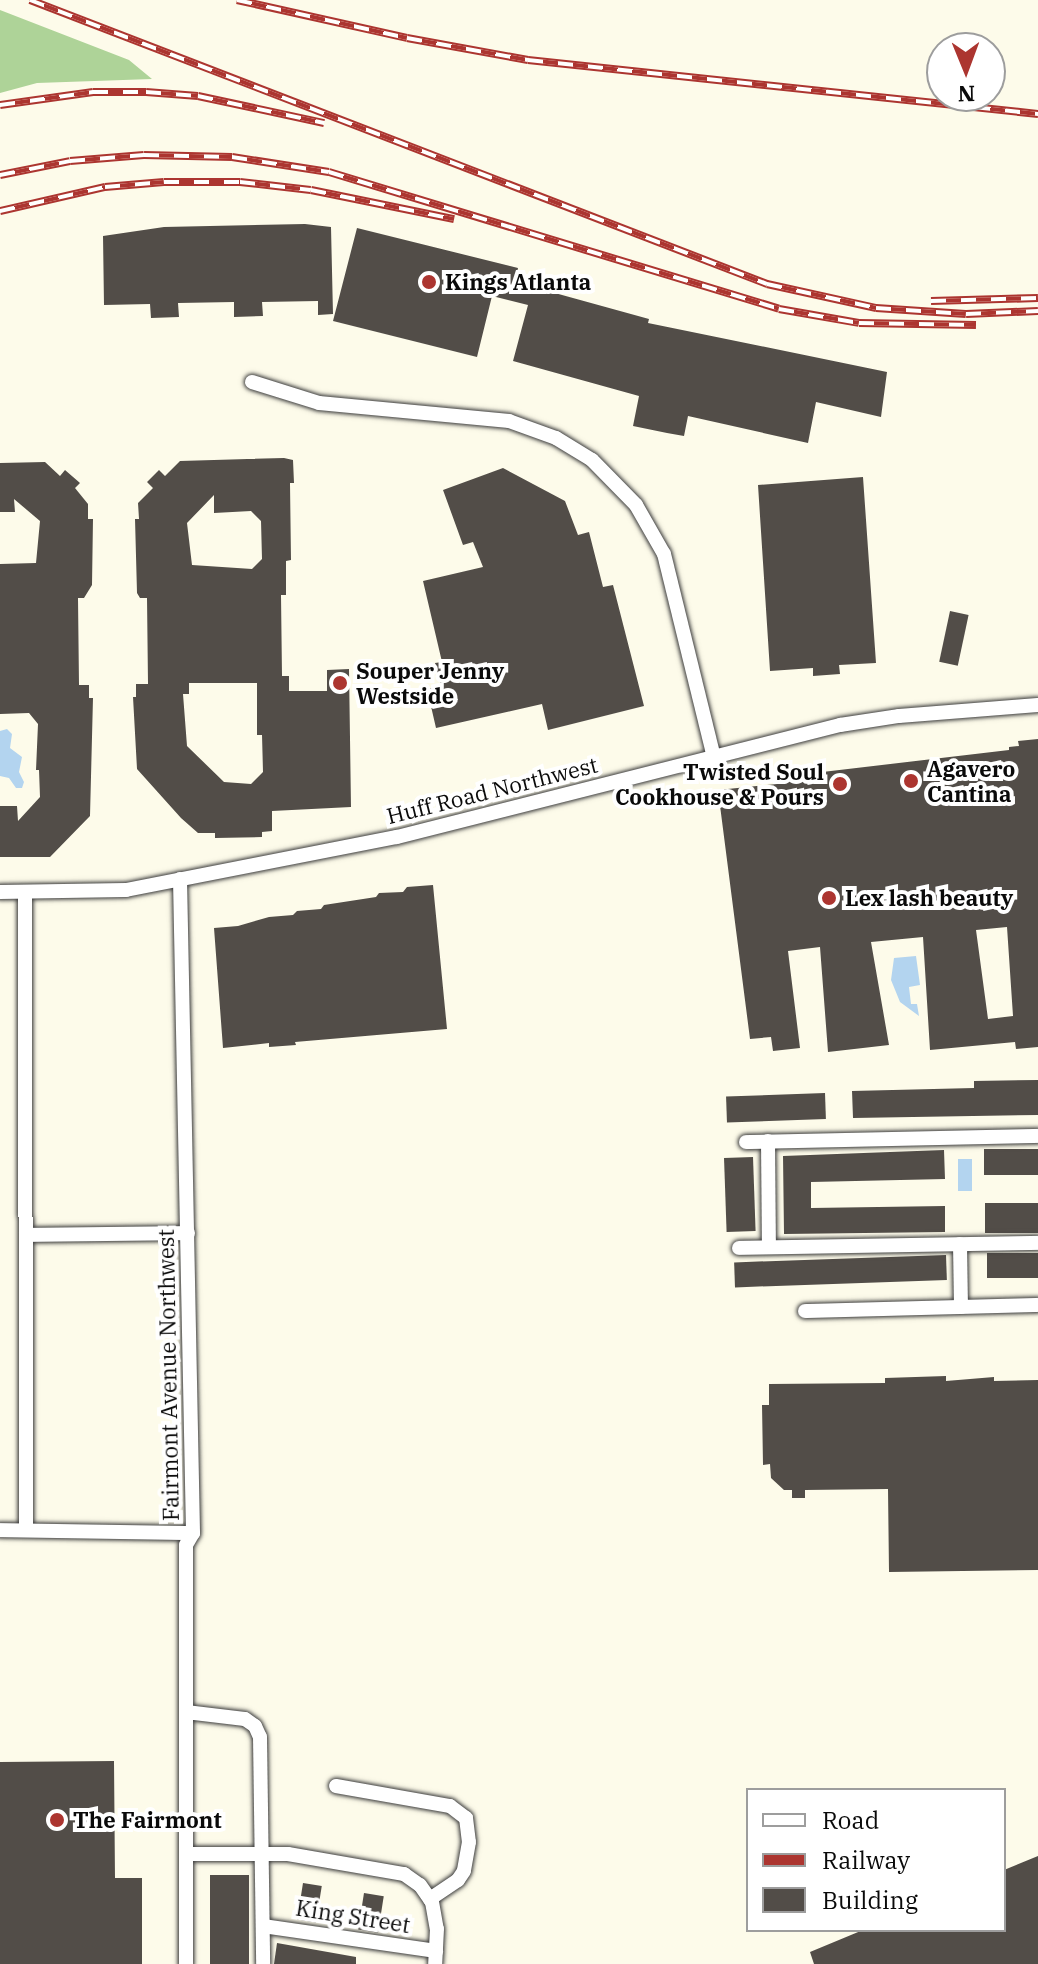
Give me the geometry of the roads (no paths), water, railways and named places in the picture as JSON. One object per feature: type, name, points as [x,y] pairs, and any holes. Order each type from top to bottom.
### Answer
[{"type":"street","points":[[252,382],[319,403],[509,421],[556,438],[592,460],[636,505],[664,554],[714,758]]},
{"type":"street","name":"Huff Road Northwest","points":[[0,892],[126,890],[397,837],[868,719],[1038,705]]},
{"type":"street","name":"Fairmont Avenue Northwest","points":[[180,879],[193,1533],[186,1545],[186,1964]]},
{"type":"street","points":[[25,892],[26,1529]]},
{"type":"street","points":[[746,1142],[1038,1136]]},
{"type":"street","points":[[768,1141],[769,1247]]},
{"type":"street","points":[[26,1235],[188,1233]]},
{"type":"street","points":[[739,1248],[1038,1243]]},
{"type":"street","points":[[960,1244],[961,1307]]},
{"type":"street","points":[[805,1311],[1038,1305]]},
{"type":"street","points":[[0,1530],[193,1533]]},
{"type":"street","points":[[186,1712],[226,1715],[245,1719],[255,1726],[261,1751],[263,1964]]},
{"type":"street","points":[[336,1786],[436,1803],[460,1811],[469,1828],[464,1871],[458,1880],[430,1899]]},
{"type":"street","points":[[186,1854],[262,1854],[390,1869],[413,1878],[430,1899],[436,1918],[436,1958]]},
{"type":"street","name":"King Street","points":[[263,1926],[436,1958]]},
{"type":"water","points":[[7,729],[12,734],[10,748],[22,757],[19,772],[24,782],[22,788],[16,788],[9,778],[0,776],[0,731]]},
{"type":"water","points":[[916,956],[920,985],[909,987],[911,1004],[917,1004],[919,1016],[900,1002],[891,980],[894,958]]},
{"type":"water","points":[[958,1159],[972,1159],[972,1191],[958,1191]]},
{"type":"railway","points":[[30,0],[767,284],[876,308],[966,314],[1038,311]]},
{"type":"railway","points":[[237,0],[407,38],[528,60],[1038,114]]},
{"type":"railway","points":[[0,105],[93,92],[146,92],[198,96],[324,123]]},
{"type":"railway","points":[[0,175],[70,161],[144,155],[232,157],[329,172],[779,309],[859,323],[976,325]]},
{"type":"railway","points":[[0,211],[105,187],[164,182],[240,182],[311,190],[454,219]]},
{"type":"railway","points":[[931,301],[1038,298]]},
{"type":"place","name":"Kings Atlanta","points":[[429,282]]},
{"type":"place","name":"Souper Jenny Westside","points":[[340,683]]},
{"type":"place","name":"Agavero Cantina","points":[[911,781]]},
{"type":"place","name":"Twisted Soul Cookhouse & Pours","points":[[840,784]]},
{"type":"place","name":"Lex lash beauty","points":[[829,898]]},
{"type":"place","name":"The Fairmont","points":[[57,1820]]}]
